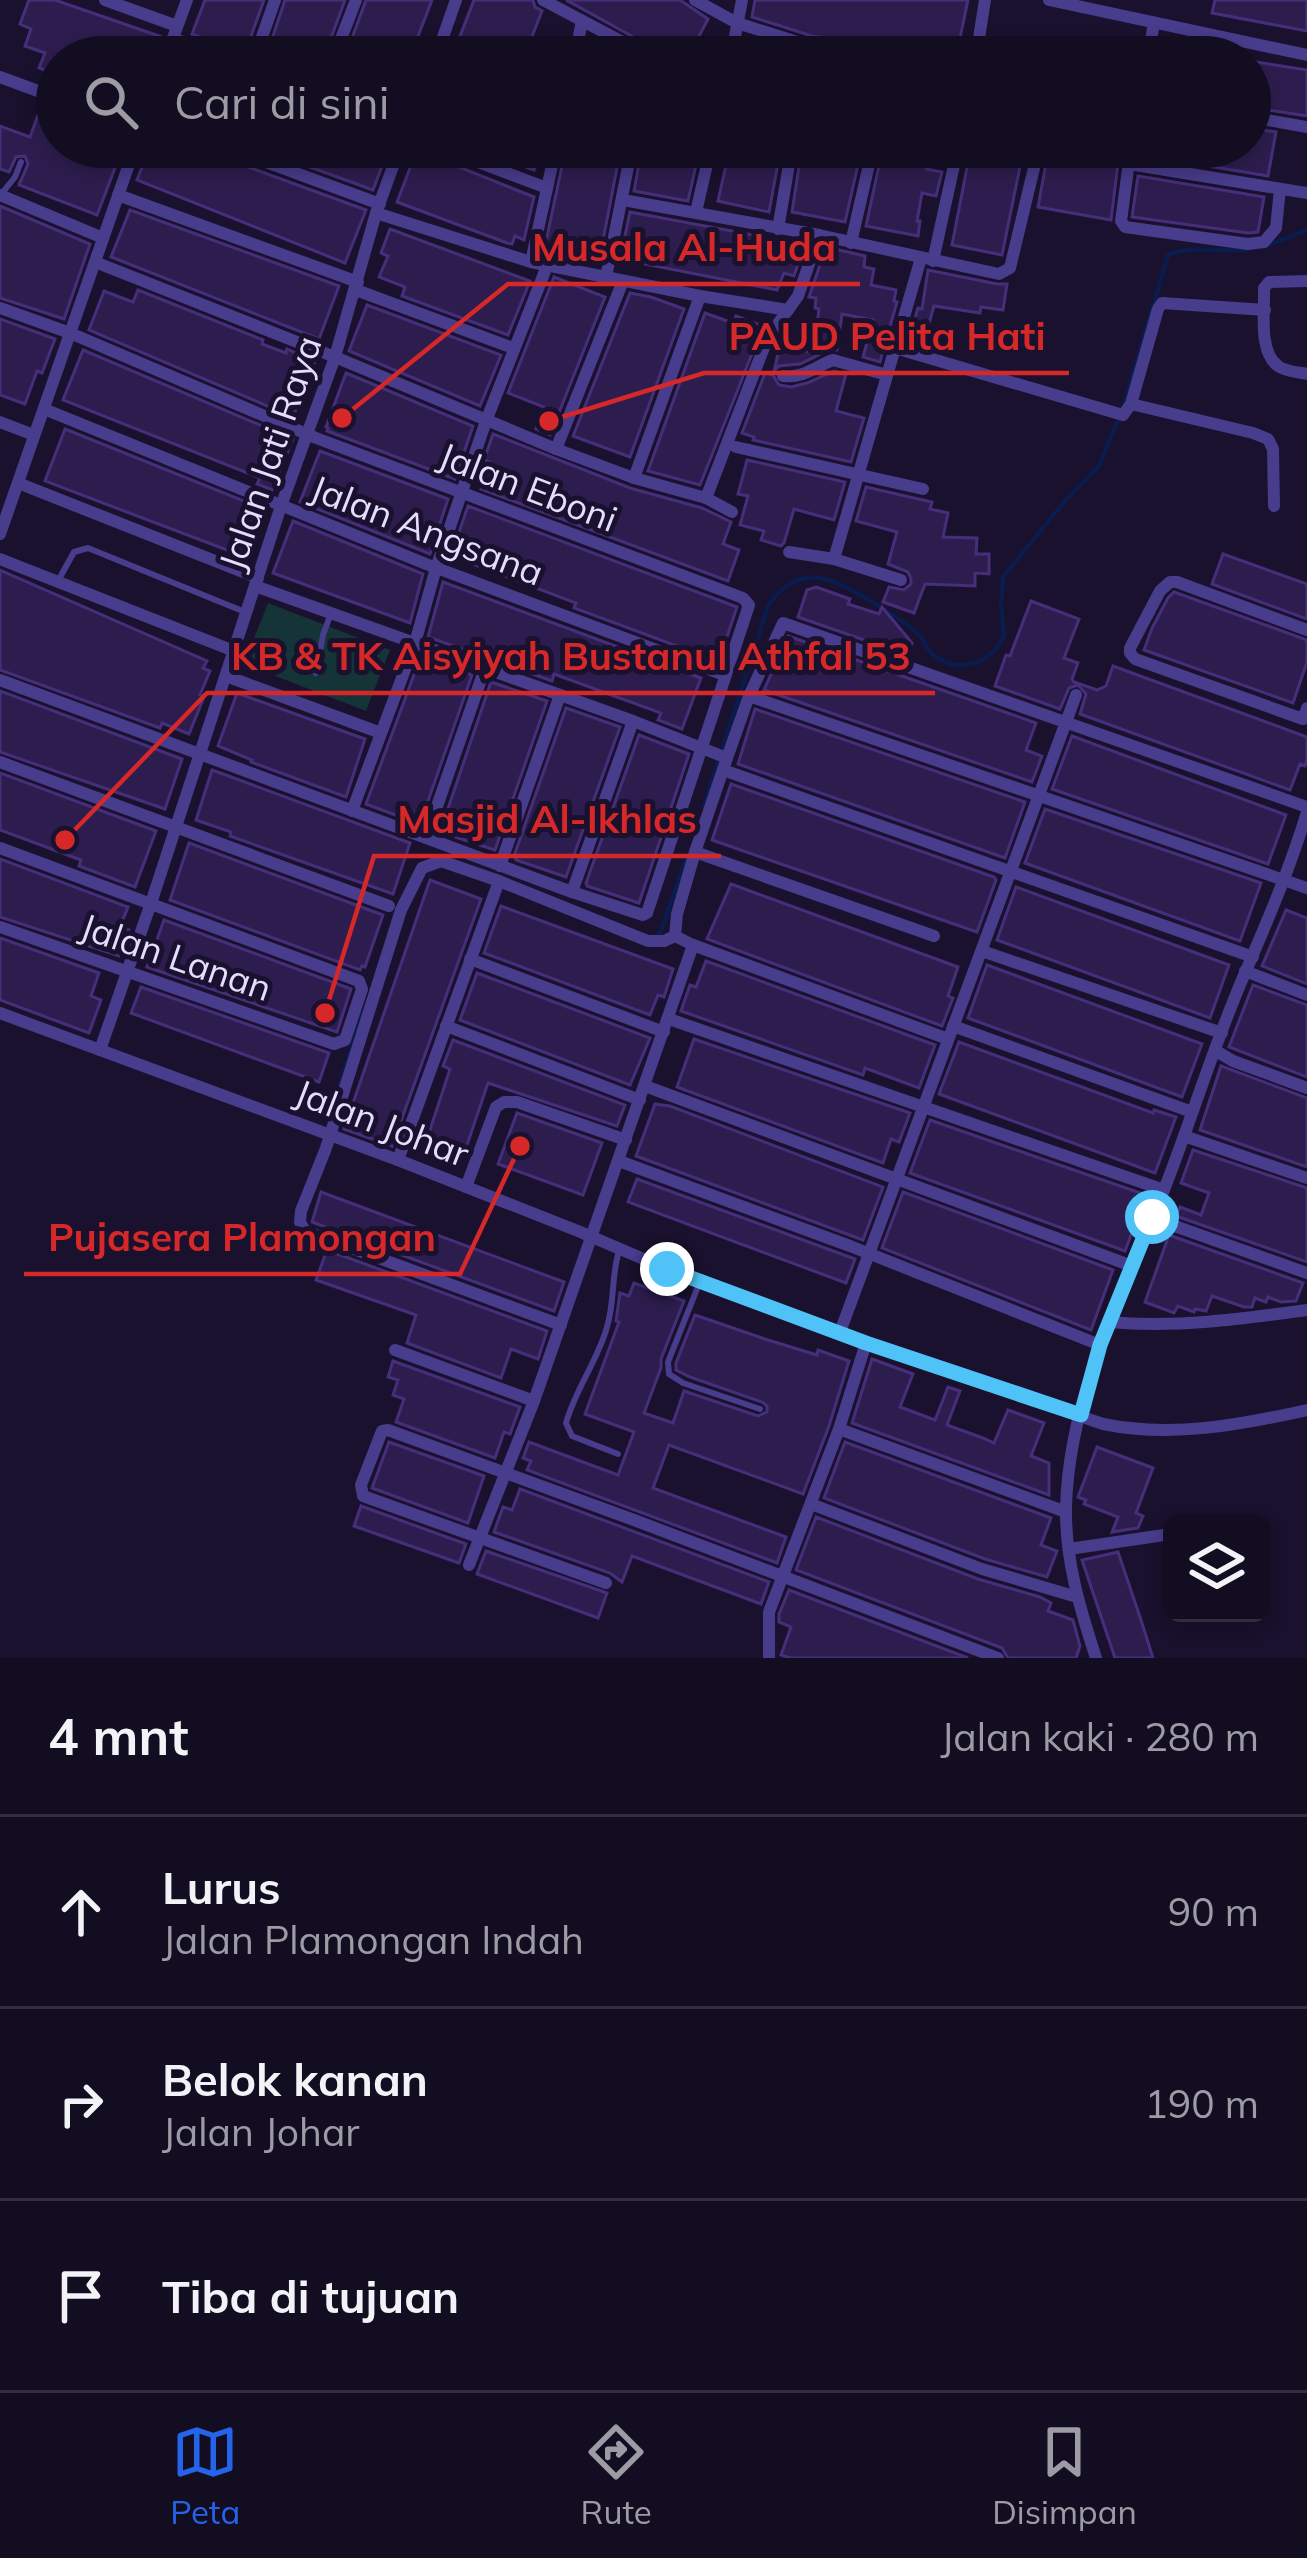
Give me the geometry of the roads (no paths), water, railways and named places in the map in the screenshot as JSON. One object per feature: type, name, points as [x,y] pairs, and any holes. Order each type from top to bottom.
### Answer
[{"type":"street","points":[[105,0],[183,36]]},
{"type":"street","points":[[174,36],[187,0]]},
{"type":"street","points":[[262,36],[275,0]]},
{"type":"street","points":[[342,36],[356,0]]},
{"type":"street","points":[[444,36],[456,0]]},
{"type":"street","points":[[543,0],[610,36]]},
{"type":"street","points":[[695,0],[770,36]]},
{"type":"street","points":[[735,36],[742,0]]},
{"type":"street","points":[[979,36],[985,0]]},
{"type":"street","points":[[1049,0],[1110,6],[1154,23],[1216,36]]},
{"type":"street","points":[[579,36],[582,21]]},
{"type":"street","points":[[1152,36],[1154,23]]},
{"type":"street","points":[[1271,47],[1307,55]]},
{"type":"street","points":[[0,77],[36,90]]},
{"type":"street","points":[[1271,121],[1307,127]]},
{"type":"street","points":[[0,534],[128,168]]},
{"type":"street","points":[[278,168],[531,262],[788,310]]},
{"type":"street","name":"Jalan Jati Raya","points":[[100,1050],[335,357],[392,168]]},
{"type":"street","points":[[494,168],[547,188]]},
{"type":"street","points":[[531,262],[551,168]]},
{"type":"street","points":[[606,277],[628,168]]},
{"type":"street","points":[[696,212],[706,168]]},
{"type":"street","points":[[778,229],[788,168]]},
{"type":"street","points":[[851,243],[868,168]]},
{"type":"street","points":[[834,559],[952,168]]},
{"type":"street","points":[[623,200],[999,274],[1010,268],[1034,168]]},
{"type":"street","points":[[1128,168],[1121,221],[1132,229],[1247,244],[1264,242],[1276,227],[1280,189]]},
{"type":"street","points":[[1153,168],[1307,193]]},
{"type":"street","points":[[0,195],[103,238]]},
{"type":"street","points":[[118,195],[513,348]]},
{"type":"street","points":[[699,495],[768,337],[798,296],[819,235]]},
{"type":"street","points":[[95,262],[486,422],[634,478],[699,495],[732,512]]},
{"type":"street","points":[[352,811],[415,643],[486,422],[547,266]]},
{"type":"street","points":[[556,449],[623,280]]},
{"type":"street","points":[[1307,281],[1265,285],[1264,310],[1271,360],[1283,369],[1307,374]]},
{"type":"street","points":[[634,478],[700,296]]},
{"type":"street","points":[[1121,410],[1162,303],[1264,310]]},
{"type":"street","name":"Jalan Eboni","points":[[0,308],[308,434],[743,598],[749,608],[724,675]]},
{"type":"street","points":[[895,348],[1121,410],[1253,433],[1268,440],[1273,449],[1274,506]]},
{"type":"street","points":[[783,376],[809,374],[832,360],[887,375]]},
{"type":"street","name":"Jalan Angsana","points":[[44,409],[436,568],[724,675]]},
{"type":"street","points":[[0,422],[34,435]]},
{"type":"street","points":[[736,448],[923,489]]},
{"type":"street","points":[[18,483],[332,614],[703,747],[724,761],[1012,872],[1253,956]]},
{"type":"street","points":[[789,552],[834,559],[901,580]]},
{"type":"street","points":[[0,559],[234,651]]},
{"type":"street","points":[[1307,630],[1170,582],[1160,591],[1130,648],[1135,658],[1300,718],[1307,708]]},
{"type":"street","points":[[675,936],[677,914],[724,761],[785,623],[1307,810],[1285,880],[1100,1345],[1081,1415],[1068,1472],[1066,1512],[1077,1598],[1096,1658]]},
{"type":"street","points":[[426,838],[485,668]]},
{"type":"street","points":[[561,1325],[305,1231],[301,1211],[327,1142],[357,1026],[422,868],[441,861],[647,913],[724,675]]},
{"type":"street","points":[[226,676],[381,733]]},
{"type":"street","points":[[0,680],[426,838],[648,941],[675,936]]},
{"type":"street","points":[[398,1160],[560,695]]},
{"type":"street","points":[[840,1332],[1076,695]]},
{"type":"street","points":[[749,696],[1307,888]]},
{"type":"street","points":[[572,892],[633,721]]},
{"type":"street","points":[[0,762],[389,906]]},
{"type":"street","points":[[0,848],[359,981],[357,1026]]},
{"type":"street","points":[[695,852],[934,936]]},
{"type":"street","name":"Jalan Lanan","points":[[0,927],[334,1044],[345,1040],[357,1026]]},
{"type":"street","points":[[675,936],[1192,1112]]},
{"type":"street","points":[[470,1565],[534,1401],[693,945]]},
{"type":"street","points":[[982,951],[1222,1033]]},
{"type":"street","points":[[470,958],[1164,1190]]},
{"type":"street","points":[[1246,971],[1307,995]]},
{"type":"street","name":"Jalan Johar","points":[[0,1013],[327,1142],[398,1160],[590,1243],[620,1248],[866,1343],[1103,1424],[1134,1430],[1191,1430],[1307,1410]]},
{"type":"street","points":[[446,1026],[896,1179],[1132,1266]]},
{"type":"street","points":[[1216,1051],[1307,1088]]},
{"type":"street","points":[[466,1187],[496,1107],[504,1102],[518,1102],[626,1140]]},
{"type":"street","points":[[1184,1136],[1307,1178]]},
{"type":"street","points":[[619,1161],[1100,1345]]},
{"type":"street","points":[[1152,1217],[1307,1273]]},
{"type":"street","points":[[1109,1322],[1148,1326],[1219,1322],[1307,1310]]},
{"type":"street","points":[[769,1658],[769,1612],[839,1429],[866,1343]]},
{"type":"street","points":[[395,1350],[534,1401]]},
{"type":"street","points":[[839,1429],[1066,1512]]},
{"type":"street","points":[[606,1583],[363,1496],[361,1485],[382,1431],[506,1472],[998,1658]]},
{"type":"street","points":[[811,1504],[982,1569],[1077,1598]]},
{"type":"street","points":[[1070,1549],[1163,1535]]},
{"type":"lane","points":[[0,195],[21,162]]},
{"type":"lane","points":[[57,582],[74,552],[88,548],[247,612]]},
{"type":"lane","points":[[316,673],[332,614]]},
{"type":"lane","points":[[618,1454],[572,1436],[566,1423],[608,1323],[620,1248]]},
{"type":"lane","points":[[700,1281],[668,1362],[669,1374],[682,1383],[760,1408]]},
{"type":"waterway","points":[[1263,247],[1307,230]]},
{"type":"waterway","points":[[1124,405],[1168,255],[1187,250],[1252,249]]},
{"type":"waterway","points":[[704,806],[768,606],[781,591],[808,578],[836,583],[909,626],[938,658],[959,665],[980,661],[1004,636],[1003,577],[1099,466],[1120,415]]},
{"type":"waterway","points":[[657,935],[687,857]]},
{"type":"waterway","points":[[328,1121],[363,1012]]},
{"type":"place","name":"Musala Al-Huda","points":[[342,418]]},
{"type":"place","name":"PAUD Pelita Hati","points":[[549,421]]},
{"type":"place","name":"KB & TK Aisyiyah Bustanul Athfal 53","points":[[65,840]]},
{"type":"place","name":"Masjid Al-Ikhlas","points":[[325,1013]]},
{"type":"place","name":"Pujasera Plamongan","points":[[520,1146]]}]
